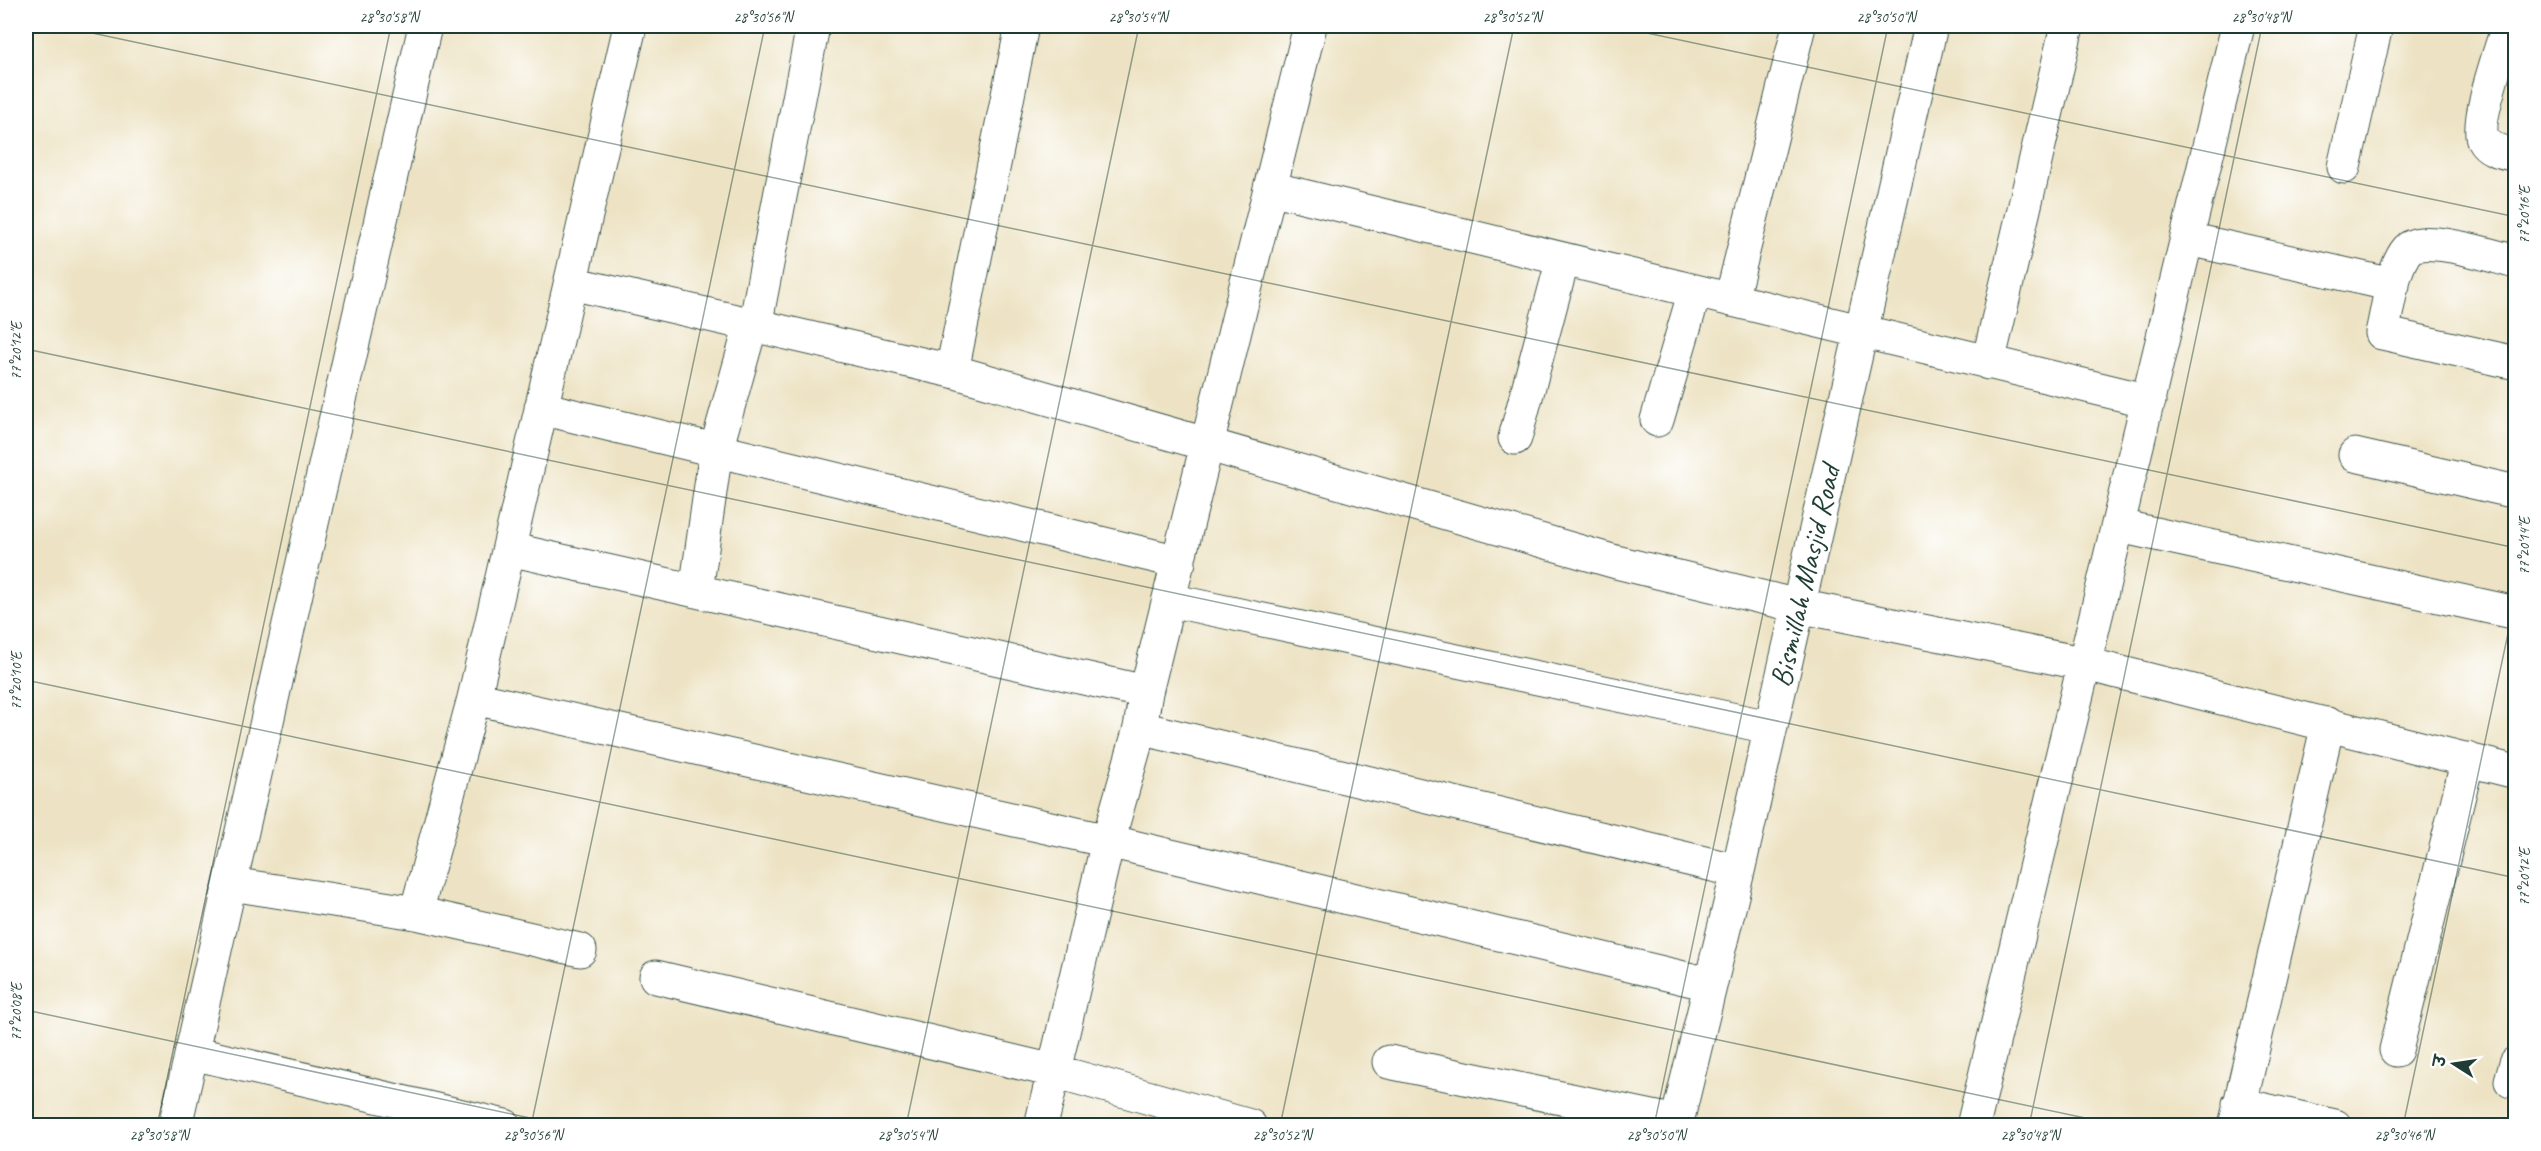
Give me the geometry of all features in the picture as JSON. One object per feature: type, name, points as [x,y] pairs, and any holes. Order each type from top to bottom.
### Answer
[{"type":"street","points":[[175,1125],[425,26]]},
{"type":"street","points":[[416,913],[474,698],[630,26]]},
{"type":"street","points":[[696,591],[716,450],[753,326],[813,26]]},
{"type":"street","points":[[952,371],[1022,26]]},
{"type":"street","points":[[1041,1125],[1108,841],[1140,728],[1146,692],[1310,26]]},
{"type":"street","points":[[1731,300],[1798,26]]},
{"type":"street","name":"Bismillah Masjid Road","points":[[1676,1124],[1738,871],[1769,727],[1931,26]]},
{"type":"street","points":[[1988,363],[2067,26]]},
{"type":"street","points":[[1973,1125],[2238,26]]},
{"type":"street","points":[[2344,167],[2376,26]]},
{"type":"street","points":[[2508,26],[2481,122],[2483,139],[2493,149],[2516,155]]},
{"type":"street","points":[[1270,188],[2149,401]]},
{"type":"street","points":[[2188,239],[2393,285]]},
{"type":"street","points":[[2516,262],[2455,247],[2418,244],[2409,248],[2399,265],[2382,333],[2516,363]]},
{"type":"street","points":[[1515,438],[1563,259]]},
{"type":"street","points":[[571,283],[952,371],[1616,562],[1797,606],[2086,664],[2516,772]]},
{"type":"street","points":[[1657,420],[1695,291]]},
{"type":"street","points":[[541,408],[1179,562]]},
{"type":"street","points":[[2355,455],[2516,492]]},
{"type":"street","points":[[2119,526],[2516,613]]},
{"type":"street","points":[[509,549],[1146,692]]},
{"type":"street","points":[[1170,600],[1769,727]]},
{"type":"street","points":[[474,698],[1108,841],[1709,984]]},
{"type":"street","points":[[2328,724],[2237,1115],[2335,1125]]},
{"type":"street","points":[[1140,728],[1738,871]]},
{"type":"street","points":[[2396,1050],[2468,759]]},
{"type":"street","points":[[231,884],[416,913],[580,950]]},
{"type":"street","points":[[656,977],[1054,1071],[1250,1125]]},
{"type":"street","points":[[192,1053],[505,1125]]},
{"type":"street","points":[[1389,1062],[1676,1124]]}]
